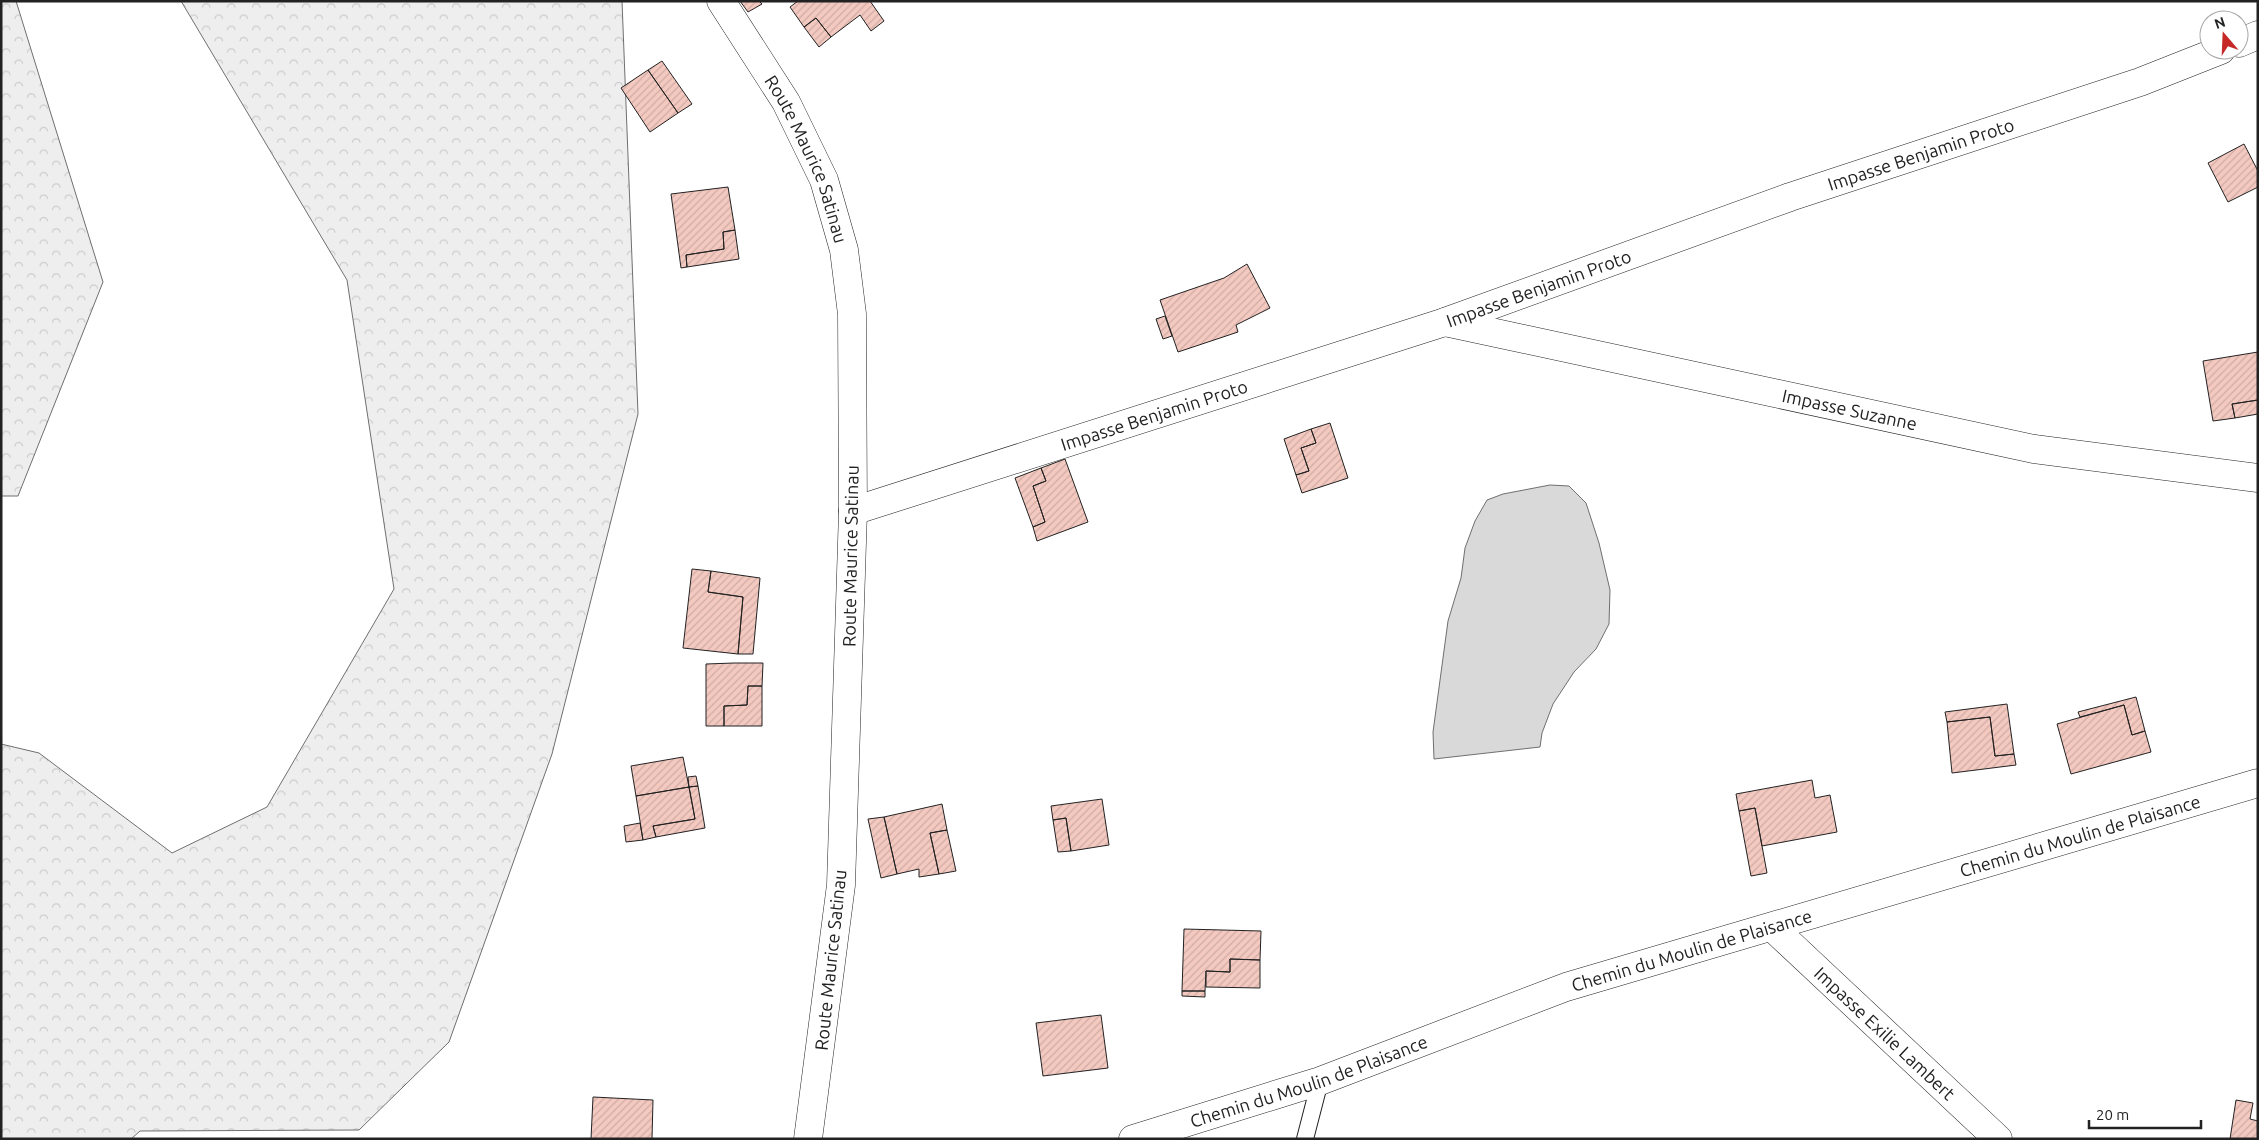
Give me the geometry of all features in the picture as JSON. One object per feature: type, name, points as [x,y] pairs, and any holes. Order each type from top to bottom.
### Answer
[{"type":"street","name":"Route Maurice Satinau","points":[[722,1],[786,102],[824,180],[844,250],[852,314],[853,511],[841,885],[808,1139]]},
{"type":"street","name":"Impasse Benjamin Proto","points":[[853,511],[1445,322],[1790,197],[2140,82],[2199,59]]},
{"type":"street","name":"Impasse Suzanne","points":[[1445,322],[2034,449],[2258,478]]},
{"type":"street","name":"Chemin du Moulin de Plaisance","points":[[1133,1139],[1320,1081],[1566,987],[2258,783]]},
{"type":"street","name":"Impasse Exilie Lambert","points":[[1772,927],[1998,1139]]},
{"type":"lane","points":[[1305,1139],[1320,1081]]},
{"type":"green space","points":[[1,1],[16,1],[103,282],[18,496],[1,496]]},
{"type":"green space","points":[[181,1],[622,1],[638,414],[552,754],[449,1042],[359,1130],[140,1131],[131,1139],[1,1139],[1,744],[39,753],[172,853],[267,807],[394,589],[347,280]]},
{"type":"shaded area","points":[[1550,485],[1569,486],[1586,503],[1599,543],[1610,590],[1609,624],[1596,649],[1574,672],[1553,704],[1542,733],[1540,747],[1434,759],[1433,732],[1448,621],[1461,578],[1465,548],[1475,521],[1487,500],[1503,494]]},
{"type":"building","points":[[740,1],[759,1],[762,4],[748,12]]},
{"type":"building","points":[[798,1],[870,1],[884,21],[871,31],[860,15],[831,37],[816,18],[804,27],[790,7]]},
{"type":"building","points":[[816,18],[831,37],[819,47],[804,27]]},
{"type":"building","points":[[662,61],[692,104],[678,113],[648,70]]},
{"type":"building","points":[[648,70],[678,113],[650,132],[621,88]]},
{"type":"building","points":[[2244,144],[2258,171],[2258,187],[2228,202],[2208,163]]},
{"type":"building","points":[[728,187],[735,230],[723,232],[724,249],[686,255],[687,267],[681,268],[671,194]]},
{"type":"building","points":[[735,230],[739,259],[687,267],[686,255],[724,249],[723,232]]},
{"type":"building","points":[[1247,264],[1270,308],[1236,325],[1238,332],[1178,352],[1160,300],[1224,278]]},
{"type":"building","points":[[1165,316],[1172,336],[1163,339],[1156,319]]},
{"type":"building","points":[[2258,352],[2258,400],[2232,404],[2235,418],[2213,421],[2203,361]]},
{"type":"building","points":[[2258,400],[2258,414],[2235,418],[2232,404]]},
{"type":"building","points":[[1330,423],[1348,478],[1302,493],[1296,475],[1309,471],[1301,448],[1316,443],[1311,429]]},
{"type":"building","points":[[1311,429],[1316,443],[1301,448],[1309,471],[1296,475],[1284,439]]},
{"type":"building","points":[[1065,459],[1088,522],[1037,541],[1033,527],[1045,522],[1033,486],[1046,481],[1041,468]]},
{"type":"building","points":[[1041,468],[1046,481],[1033,486],[1045,522],[1033,527],[1015,478]]},
{"type":"building","points":[[692,569],[711,571],[708,592],[743,597],[738,654],[683,648]]},
{"type":"building","points":[[711,571],[760,578],[753,654],[738,654],[743,597],[708,592]]},
{"type":"building","points":[[763,663],[762,686],[748,686],[747,705],[724,706],[724,726],[706,726],[706,664]]},
{"type":"building","points":[[748,686],[762,686],[762,726],[724,726],[724,706],[747,705]]},
{"type":"building","points":[[2136,697],[2145,731],[2132,735],[2124,705],[2080,717],[2078,712]]},
{"type":"building","points":[[2007,704],[2014,754],[1995,756],[1990,717],[1947,722],[1945,712]]},
{"type":"building","points":[[2124,705],[2132,735],[2145,731],[2151,752],[2071,774],[2057,724]]},
{"type":"building","points":[[1990,717],[1995,756],[2014,754],[2016,765],[1952,773],[1947,722]]},
{"type":"building","points":[[683,757],[689,787],[636,796],[631,766]]},
{"type":"building","points":[[696,776],[698,786],[689,787],[688,777]]},
{"type":"building","points":[[1812,780],[1815,798],[1830,795],[1837,832],[1762,846],[1755,808],[1739,811],[1736,794]]},
{"type":"building","points":[[698,786],[705,828],[656,837],[653,826],[695,819],[689,787]]},
{"type":"building","points":[[689,787],[695,819],[653,826],[656,837],[643,840],[636,796]]},
{"type":"building","points":[[1102,799],[1109,845],[1071,851],[1066,818],[1053,820],[1051,806]]},
{"type":"building","points":[[942,804],[947,830],[930,833],[939,874],[919,877],[919,869],[897,874],[884,817]]},
{"type":"building","points":[[1755,808],[1767,873],[1751,876],[1739,811]]},
{"type":"building","points":[[884,817],[897,874],[881,878],[868,819]]},
{"type":"building","points":[[1066,818],[1071,851],[1058,852],[1053,820]]},
{"type":"building","points":[[640,823],[643,840],[626,842],[624,826]]},
{"type":"building","points":[[947,830],[956,871],[939,874],[930,833]]},
{"type":"building","points":[[1184,929],[1261,931],[1260,960],[1230,959],[1230,972],[1206,971],[1205,991],[1182,991]]},
{"type":"building","points":[[1230,959],[1260,960],[1260,988],[1206,987],[1206,971],[1230,972]]},
{"type":"building","points":[[1182,991],[1205,991],[1205,997],[1182,996]]},
{"type":"building","points":[[1101,1015],[1108,1068],[1043,1076],[1036,1023]]},
{"type":"building","points":[[593,1097],[653,1100],[652,1139],[591,1139]]},
{"type":"building","points":[[2236,1100],[2253,1103],[2250,1119],[2258,1121],[2258,1139],[2230,1139]]}]
